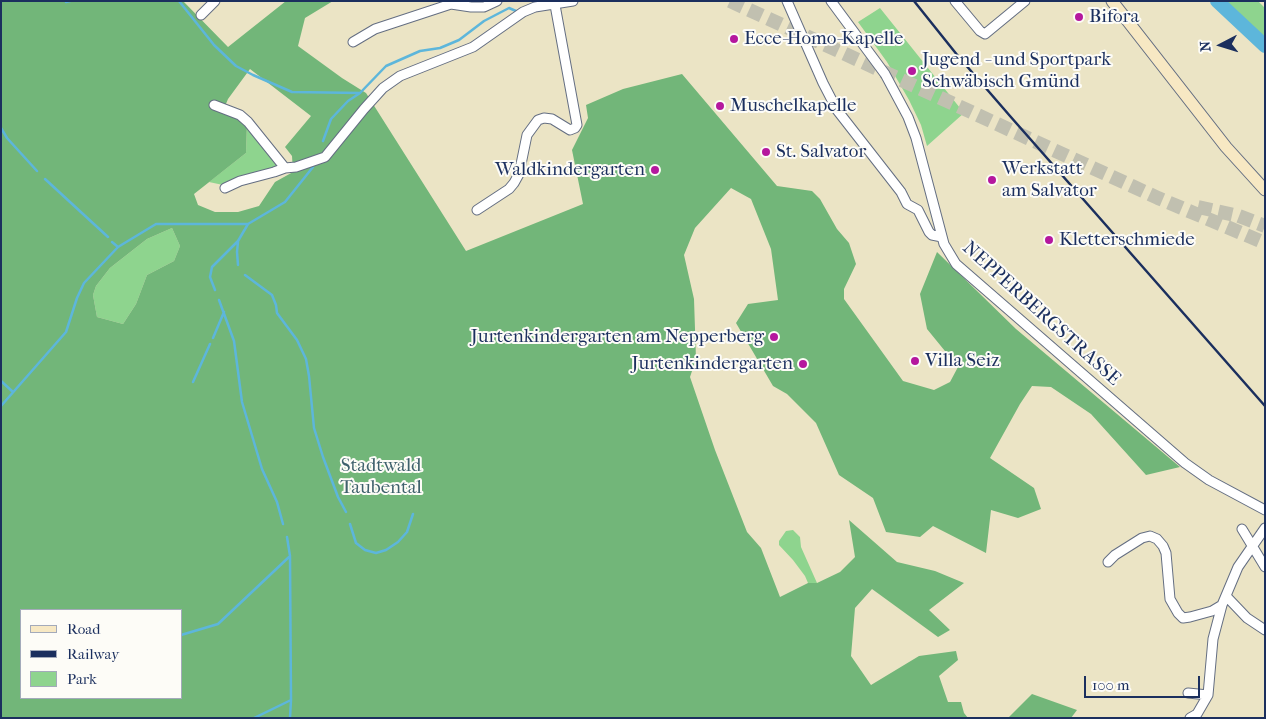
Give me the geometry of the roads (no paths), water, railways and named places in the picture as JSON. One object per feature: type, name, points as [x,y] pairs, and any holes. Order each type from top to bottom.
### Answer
[{"type":"main road","points":[[1112,1],[1226,147],[1265,190]]},
{"type":"street","points":[[201,15],[215,1]]},
{"type":"street","points":[[353,42],[376,29],[451,4],[484,7],[497,1]]},
{"type":"street","points":[[225,188],[240,181],[325,158],[364,109],[391,81],[407,72],[473,46],[522,12],[548,3],[573,1]]},
{"type":"street","points":[[787,1],[823,84],[837,110],[901,192],[907,204],[918,210],[929,232],[932,235],[942,237]]},
{"type":"street","name":"NEPPERBERGSTRASSE","points":[[831,1],[885,74],[908,117],[916,138],[942,237],[947,250],[960,267],[1167,449],[1197,472],[1265,510]]},
{"type":"street","points":[[955,1],[980,31],[985,34],[1025,1]]},
{"type":"street","points":[[477,210],[509,189],[514,183],[519,174],[526,135],[538,120],[544,118],[552,119],[570,130],[577,125],[548,3]]},
{"type":"street","points":[[214,105],[240,115],[248,122],[285,168]]},
{"type":"street","points":[[1190,718],[1197,714],[1208,695],[1213,639],[1222,605],[1238,567],[1265,528]]},
{"type":"street","points":[[1242,529],[1265,567]]},
{"type":"street","points":[[1108,562],[1135,542],[1150,536],[1163,546],[1166,553],[1170,599],[1183,618],[1190,618],[1212,611],[1222,605]]},
{"type":"street","points":[[1226,596],[1247,618],[1265,630]]},
{"type":"street","points":[[1188,693],[1208,695]]},
{"type":"waterway","points":[[66,2],[70,1]]},
{"type":"waterway","points":[[179,1],[214,45],[236,66],[253,75],[292,92],[360,93]]},
{"type":"waterway","points":[[1217,1],[1265,46]]},
{"type":"waterway","points":[[323,141],[331,119],[386,66],[420,51],[440,48],[459,40],[484,21],[509,8],[516,11]]},
{"type":"waterway","points":[[1,128],[7,138],[37,171]]},
{"type":"waterway","points":[[1,406],[66,332],[84,283],[118,247],[156,224],[248,224],[285,202],[313,167]]},
{"type":"waterway","points":[[45,179],[108,237]]},
{"type":"waterway","points":[[215,290],[210,277],[212,267],[238,241],[248,224]]},
{"type":"waterway","points":[[112,242],[118,247]]},
{"type":"waterway","points":[[238,242],[238,265]]},
{"type":"waterway","points":[[245,275],[272,295],[277,313],[297,340],[306,359],[314,428],[338,497],[346,512]]},
{"type":"waterway","points":[[219,300],[234,341],[242,402],[262,469],[277,502],[283,524]]},
{"type":"waterway","points":[[213,338],[224,312]]},
{"type":"waterway","points":[[193,382],[210,344]]},
{"type":"waterway","points":[[1,381],[13,392]]},
{"type":"waterway","points":[[350,524],[356,543],[365,550],[376,553],[386,550],[398,542],[407,532],[413,514]]},
{"type":"waterway","points":[[254,718],[291,700],[290,556],[287,537]]},
{"type":"waterway","points":[[182,635],[218,624],[289,557]]},
{"type":"waterway","points":[[290,718],[291,700]]},
{"type":"tunnel","points":[[730,1],[1158,198],[1265,243]]},
{"type":"tunnel","points":[[1198,207],[1239,216],[1265,226]]},
{"type":"railway","points":[[914,1],[958,56],[1265,406]]},
{"type":"place","name":"Bifora","points":[[1079,17]]},
{"type":"place","name":"Ecce-Homo-Kapelle","points":[[734,39]]},
{"type":"place","name":"Jugend - und Sportpark Schwäbisch Gmünd","points":[[912,71]]},
{"type":"place","name":"Muschelkapelle","points":[[720,106]]},
{"type":"place","name":"St. Salvator","points":[[766,152]]},
{"type":"place","name":"Waldkindergarten","points":[[655,170]]},
{"type":"place","name":"Werkstatt am Salvator","points":[[992,180]]},
{"type":"place","name":"Kletterschmiede","points":[[1049,240]]},
{"type":"place","name":"Jurtenkindergarten am Nepperberg","points":[[774,337]]},
{"type":"place","name":"Villa Seiz","points":[[915,361]]},
{"type":"place","name":"Jurtenkindergarten","points":[[803,364]]},
{"type":"park label","name":"Stadtwald Taubental","points":[[381,477]]}]
